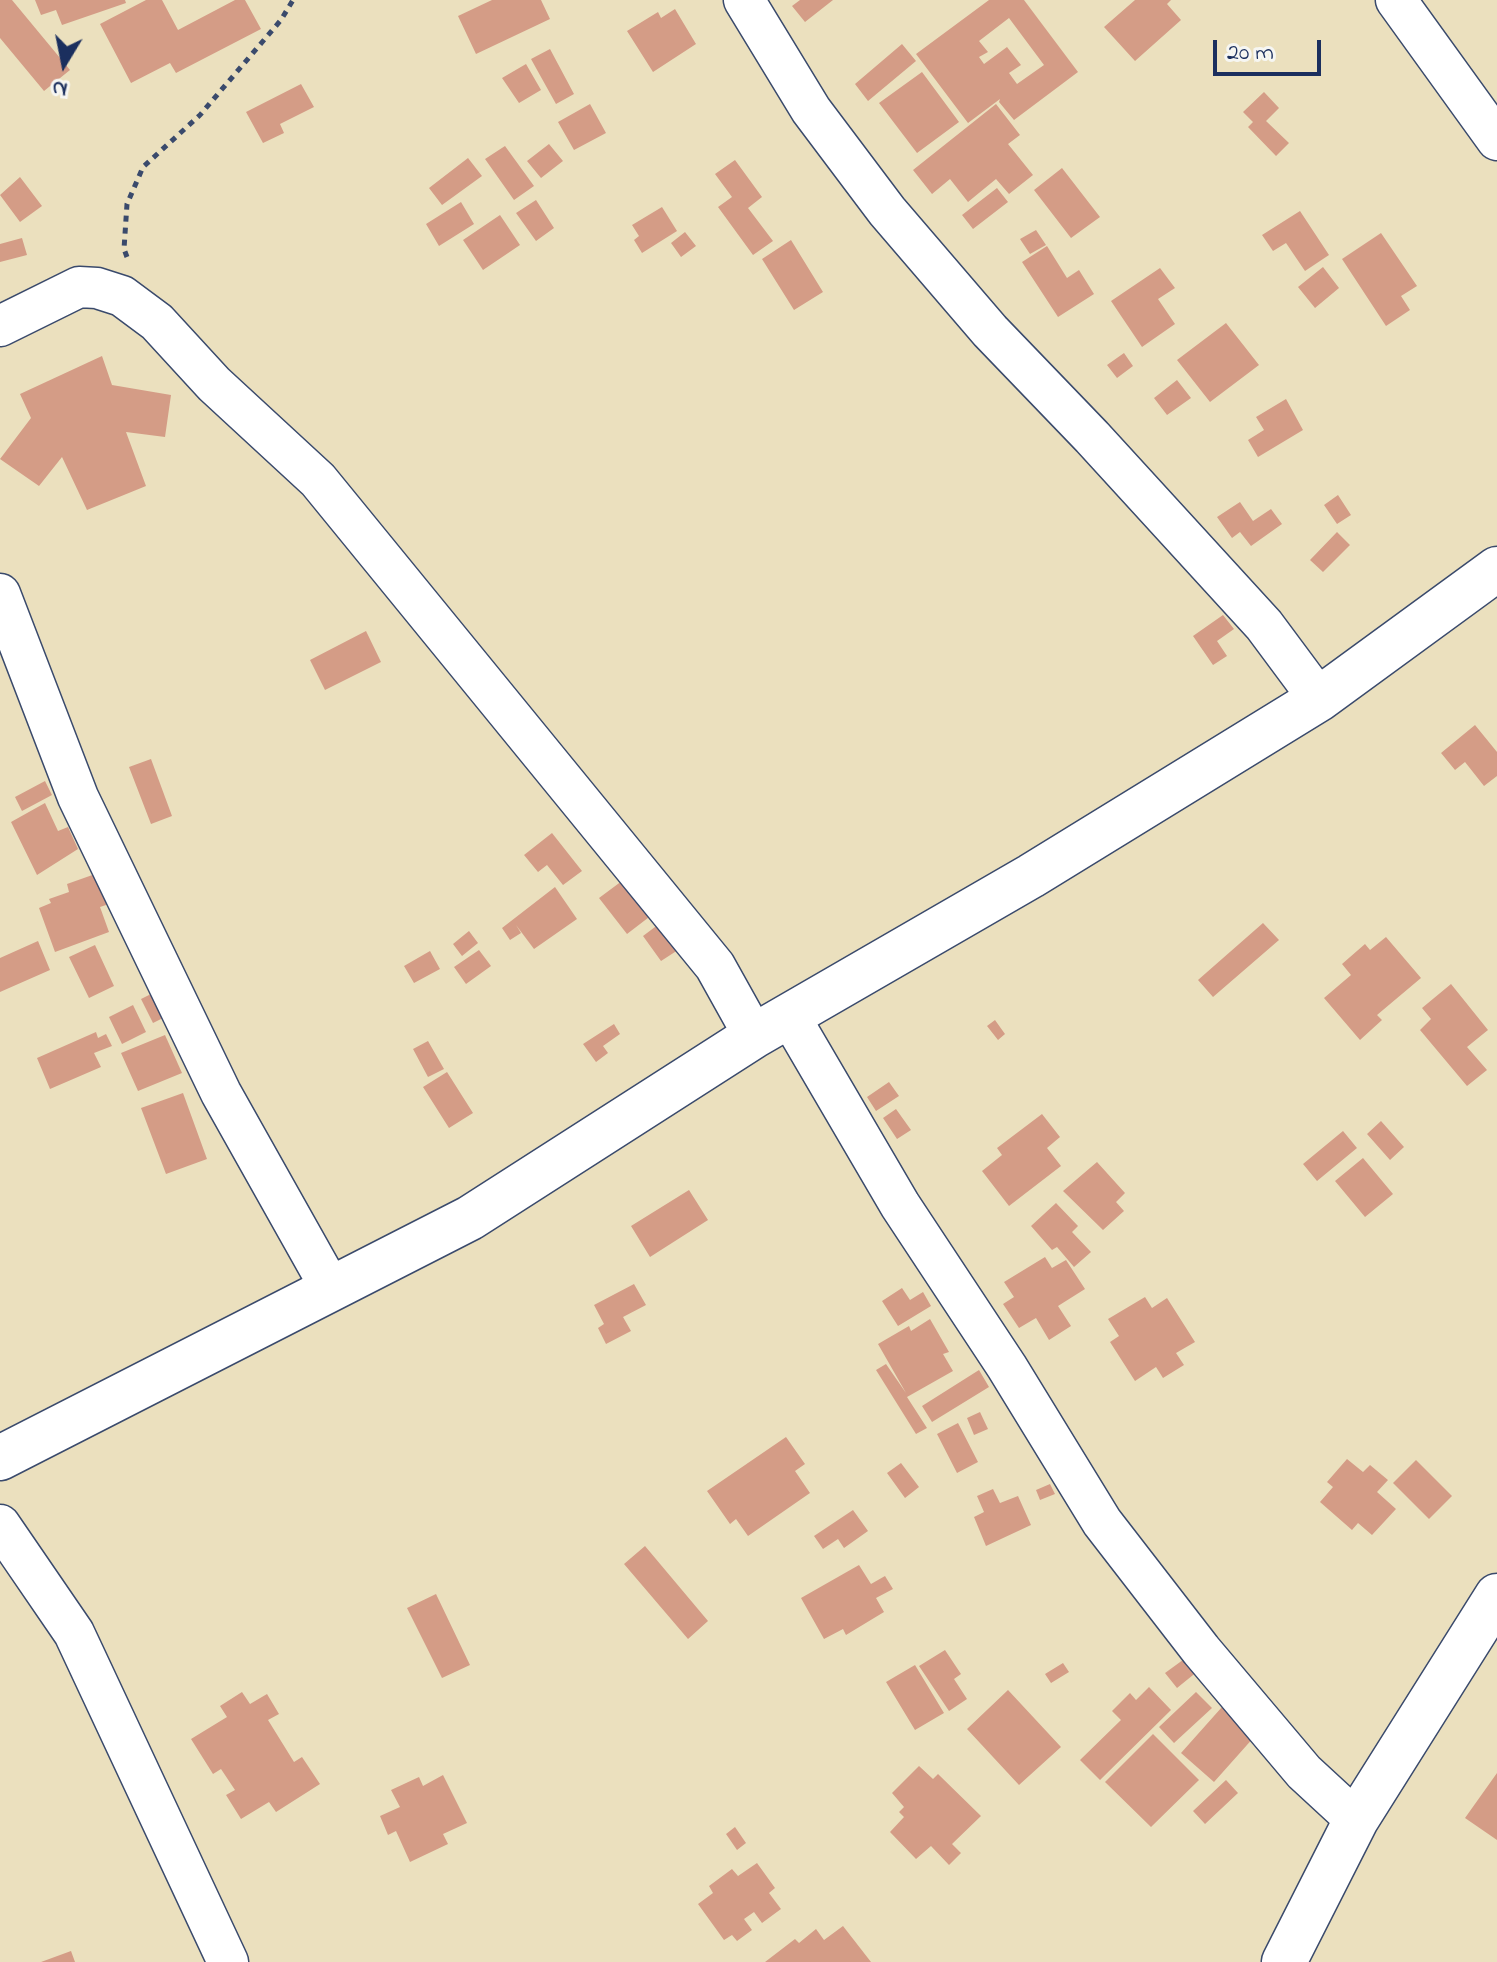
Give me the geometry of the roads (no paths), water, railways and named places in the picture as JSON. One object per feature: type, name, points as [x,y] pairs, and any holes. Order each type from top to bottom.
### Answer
[{"type":"main road","points":[[0,1458],[470,1218],[772,1027],[1031,876],[1319,699],[1497,569]]},
{"type":"main road","points":[[1284,1962],[1356,1820],[1493,1613]]},
{"type":"street","points":[[744,0],[811,110],[887,211],[990,331],[1264,625],[1319,699]]},
{"type":"street","points":[[1396,0],[1497,140]]},
{"type":"street","points":[[0,326],[79,287],[97,288],[122,296],[157,322],[214,384],[318,480],[715,966],[772,1027],[900,1205],[1007,1367],[1102,1522],[1201,1650],[1294,1760],[1356,1820]]},
{"type":"street","points":[[0,594],[78,797],[221,1093],[330,1287]]},
{"type":"street","points":[[0,1525],[74,1633],[228,1962]]}]
